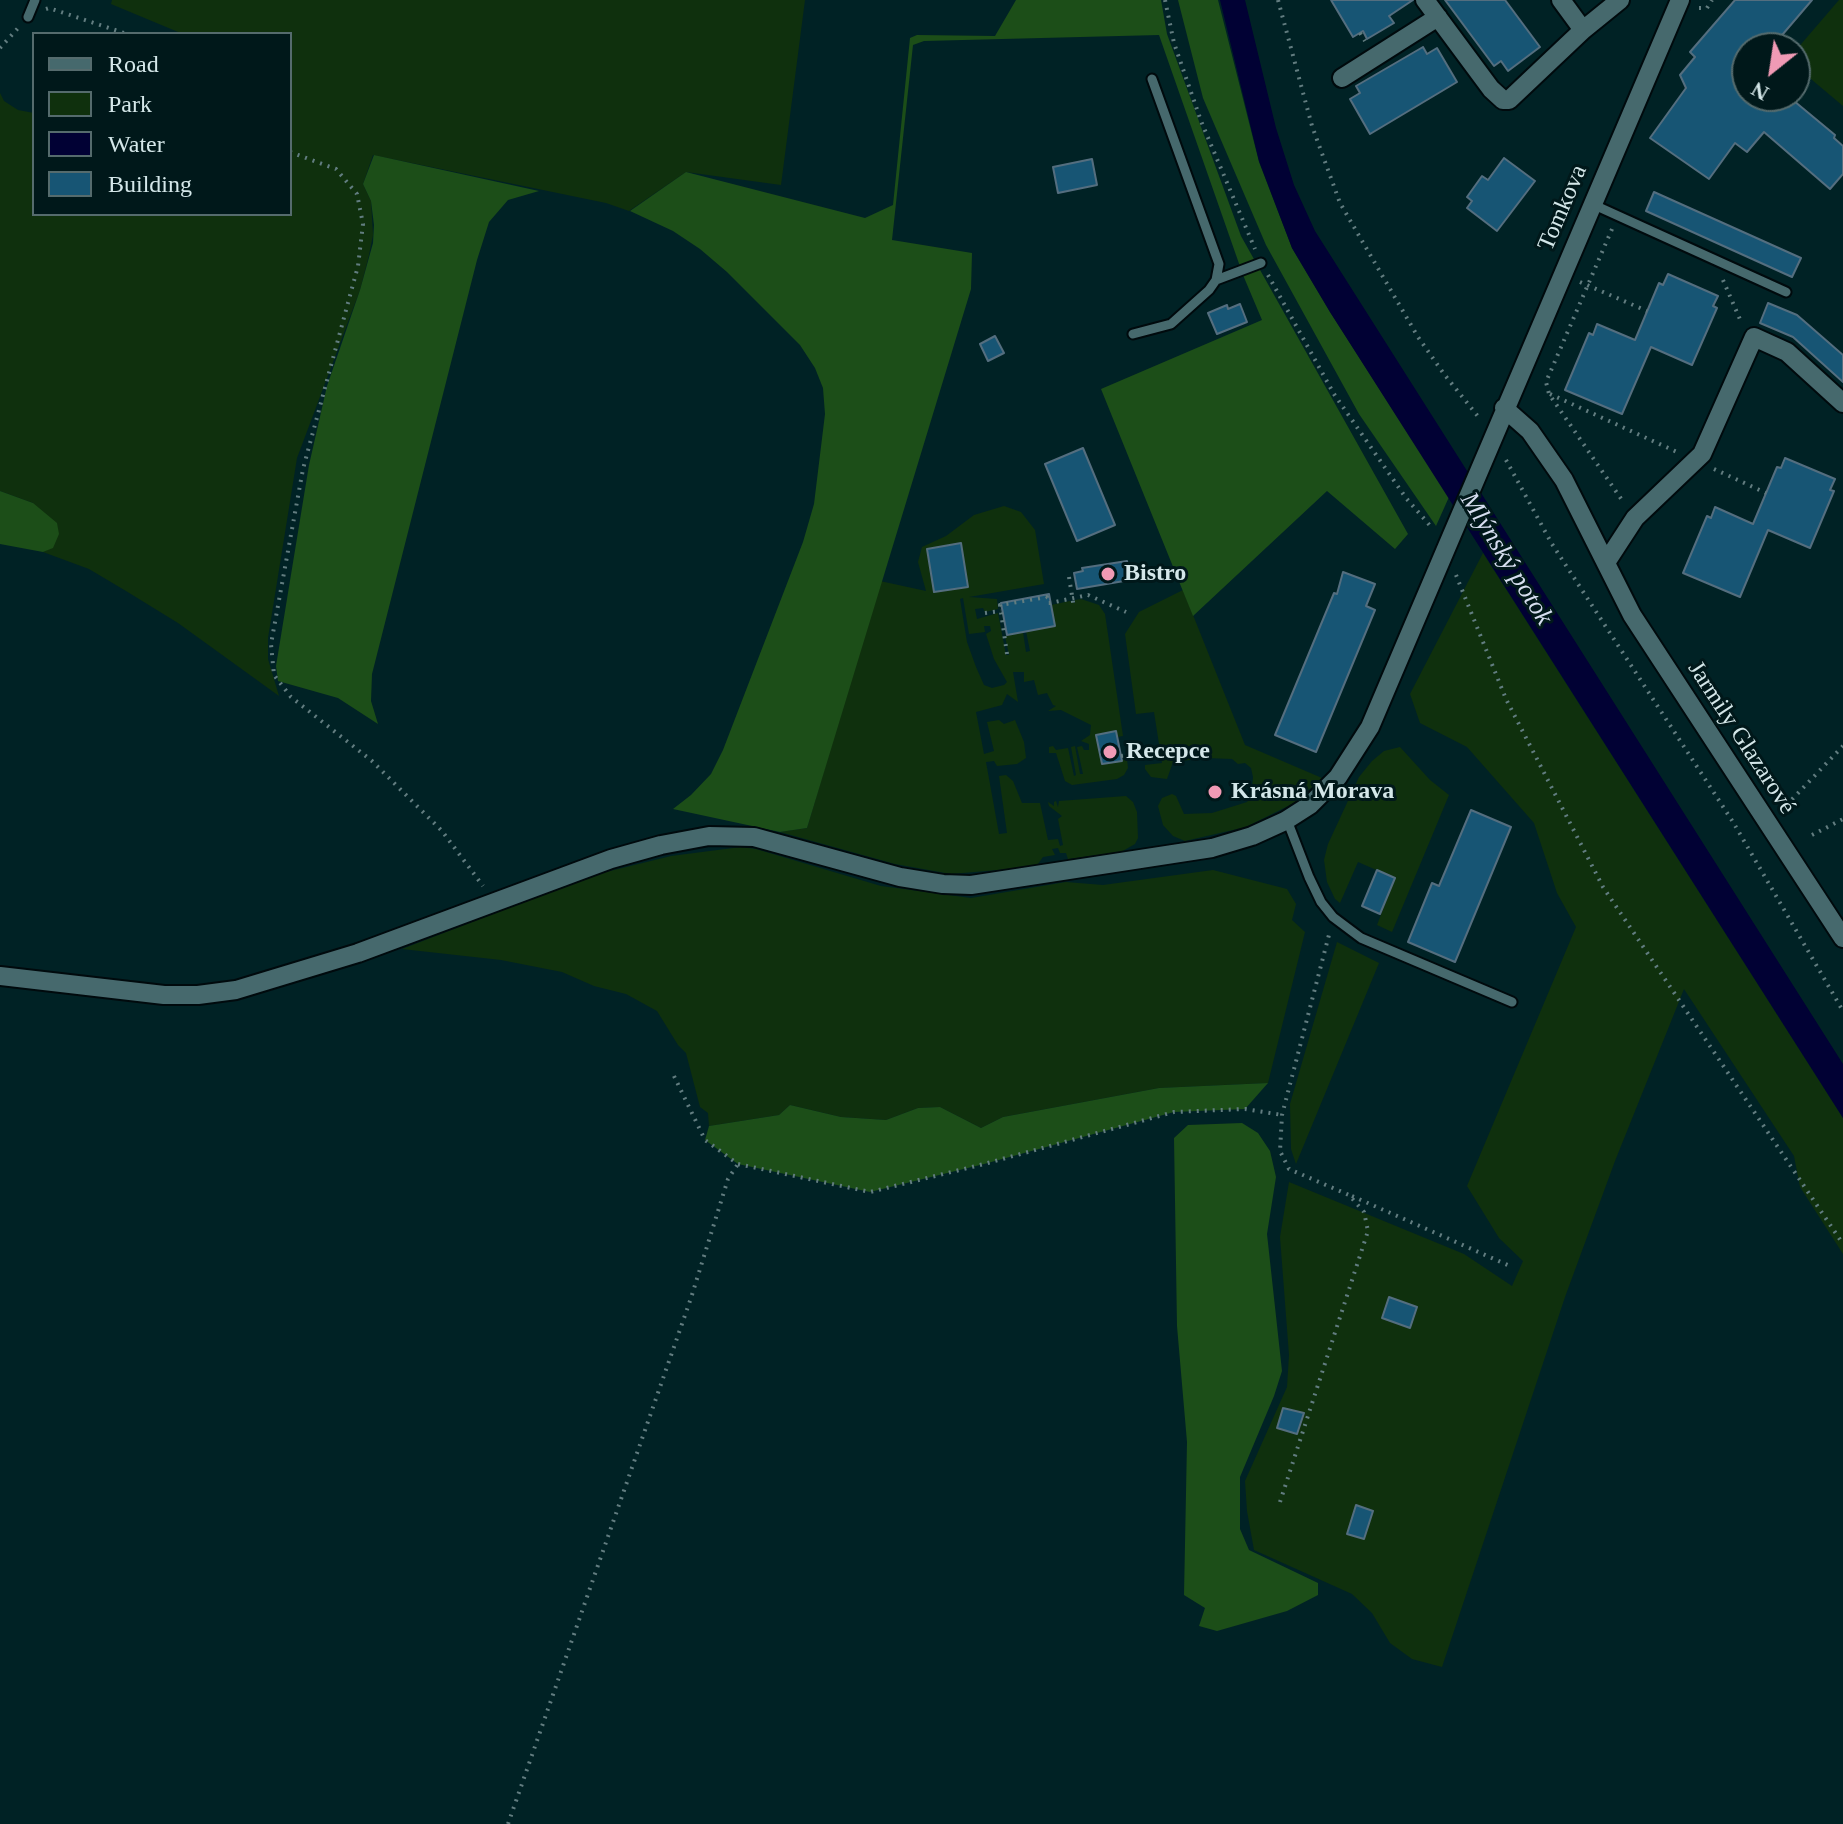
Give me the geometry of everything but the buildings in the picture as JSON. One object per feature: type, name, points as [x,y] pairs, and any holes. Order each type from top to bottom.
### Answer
[{"type":"street","points":[[1425,0],[1503,100],[1515,98],[1583,30],[1620,0]]},
{"type":"street","points":[[1561,0],[1583,30]]},
{"type":"street","name":"Tomkova","points":[[0,976],[152,994],[218,993],[320,966],[631,853],[709,836],[754,837],[900,877],[971,885],[1212,848],[1252,836],[1287,820],[1325,791],[1357,751],[1375,715],[1482,459],[1489,430],[1504,408],[1676,1]]},
{"type":"street","points":[[1342,78],[1438,17]]},
{"type":"street","points":[[1607,561],[1635,518],[1702,454],[1754,337],[1787,352],[1843,403]]},
{"type":"street","name":"Jarmily Glazarové","points":[[1504,408],[1524,424],[1564,480],[1632,615],[1843,938]]},
{"type":"lane","points":[[28,17],[35,0]]},
{"type":"lane","points":[[1152,79],[1219,264],[1216,280]]},
{"type":"lane","points":[[1592,204],[1786,292]]},
{"type":"lane","points":[[1133,334],[1171,324],[1216,280],[1261,263]]},
{"type":"lane","points":[[1287,820],[1309,877],[1321,902],[1333,917],[1361,938],[1512,1002]]},
{"type":"path","points":[[1165,0],[1174,43],[1201,121],[1261,263],[1334,394],[1406,498],[1446,544],[1506,699],[1603,887],[1843,1244]]},
{"type":"path","points":[[1278,0],[1312,126],[1340,203],[1418,337],[1489,430]]},
{"type":"path","points":[[0,48],[28,17],[49,8],[121,32]]},
{"type":"path","points":[[292,153],[336,169],[357,194],[363,224],[358,266],[303,469],[271,644],[274,675],[291,697],[372,761],[442,831],[479,880],[491,902]]},
{"type":"path","points":[[1614,225],[1546,382],[1549,394],[1635,518]]},
{"type":"path","points":[[1561,273],[1647,311]]},
{"type":"path","points":[[1709,274],[1723,280],[1751,344]]},
{"type":"path","points":[[1549,394],[1766,493]]},
{"type":"path","points":[[1502,455],[1552,544],[1733,822],[1843,1011]]},
{"type":"path","points":[[1069,577],[1074,608]]},
{"type":"path","points":[[1007,654],[1001,605],[1047,597],[1048,603],[1094,596],[1126,612]]},
{"type":"path","points":[[985,613],[1001,611]]},
{"type":"path","points":[[1769,824],[1843,746]]},
{"type":"path","points":[[1121,756],[1135,754]]},
{"type":"path","points":[[1812,835],[1843,819]]},
{"type":"path","points":[[1333,917],[1282,1115],[1280,1151],[1289,1169],[1510,1266]]},
{"type":"path","points":[[674,1076],[705,1140],[738,1164],[870,1192],[1174,1112],[1245,1109],[1282,1115]]},
{"type":"path","points":[[508,1824],[691,1298],[728,1179],[738,1164]]},
{"type":"path","points":[[1280,1502],[1368,1231],[1364,1212],[1349,1195]]},
{"type":"green space","points":[[112,0],[805,0],[781,185],[686,172],[629,211],[606,203],[373,155],[363,184],[371,201],[373,235],[369,255],[360,290],[297,458],[268,638],[268,659],[279,696],[178,623],[126,591],[89,569],[43,552],[53,547],[33,503],[0,491],[0,93],[4,101],[18,110],[32,113],[32,216],[292,216],[292,32],[178,32],[111,4]]},
{"type":"green space","points":[[1016,0],[1161,0],[1167,34],[1241,236],[1408,534],[1395,549],[1327,491],[1193,616],[1101,389],[1262,320],[1243,275],[1159,35],[924,41],[913,45],[892,240],[972,253],[971,289],[807,828],[780,832],[673,809],[711,774],[723,750],[803,542],[814,504],[825,414],[823,388],[800,345],[700,249],[673,231],[630,211],[686,172],[865,218],[893,205],[910,38],[917,35],[995,36]]},
{"type":"green space","points":[[1178,0],[1218,0],[1259,162],[1292,248],[1449,497],[1436,526],[1359,414],[1266,245],[1203,98]]},
{"type":"green space","points":[[1839,0],[1843,0],[1843,106],[1811,79],[1811,33]]},
{"type":"green space","points":[[374,155],[539,191],[508,200],[489,222],[477,260],[372,674],[371,701],[378,724],[338,698],[278,681],[276,666],[309,465],[327,386],[373,243],[371,201],[363,184]]},
{"type":"green space","points":[[0,491],[33,503],[57,523],[59,534],[53,548],[43,552],[0,544]]},
{"type":"green space","points":[[1004,506],[1021,512],[1035,530],[1044,584],[969,597],[997,599],[998,609],[985,612],[983,608],[975,609],[977,619],[998,613],[1006,655],[1009,655],[1005,636],[1023,632],[1026,652],[1030,651],[1026,631],[1051,605],[1070,601],[1075,603],[1075,600],[1081,599],[1099,605],[1105,614],[1123,736],[1117,737],[1115,731],[1096,735],[1102,764],[1127,759],[1128,768],[1117,779],[1072,785],[1065,781],[1056,753],[1049,753],[1049,747],[1053,746],[1056,750],[1068,748],[1074,776],[1071,747],[1075,746],[1080,774],[1083,774],[1077,747],[1089,750],[1089,744],[1081,741],[1090,735],[1091,725],[1061,710],[1048,711],[1056,706],[1047,693],[1038,695],[1034,680],[1024,682],[1024,672],[1013,672],[1018,702],[1007,694],[1002,705],[976,712],[984,754],[994,751],[987,722],[999,720],[1004,724],[1015,720],[1024,742],[1026,758],[1017,764],[997,766],[994,761],[986,762],[999,834],[1007,833],[999,776],[1006,775],[1013,781],[1022,803],[1040,803],[1048,840],[1058,839],[1060,846],[1063,845],[1058,819],[1062,816],[1048,802],[1054,806],[1056,801],[1058,807],[1059,801],[1126,796],[1137,812],[1138,838],[1135,844],[1121,852],[1068,859],[1066,853],[1060,853],[1058,848],[1052,849],[1055,855],[1043,857],[1032,867],[951,874],[895,864],[780,832],[807,828],[880,581],[926,591],[918,562],[922,547],[946,536],[974,515]],"holes":[[[963,598],[969,634],[985,632],[984,626],[990,626],[991,631],[986,634],[994,659],[1007,682],[1004,685],[992,688],[984,685],[967,642],[960,599]]]},
{"type":"green space","points":[[1483,553],[1843,1118],[1843,1254],[1800,1187],[1794,1156],[1684,989],[1565,1297],[1442,1667],[1412,1659],[1390,1643],[1372,1613],[1352,1594],[1254,1550],[1245,1481],[1287,1387],[1289,1355],[1280,1237],[1289,1182],[1464,1254],[1512,1286],[1523,1261],[1499,1238],[1467,1186],[1576,927],[1557,893],[1534,823],[1467,747],[1420,723],[1410,694]]},
{"type":"green space","points":[[1183,590],[1245,745],[1322,778],[1294,803],[1246,827],[1185,841],[1173,836],[1163,825],[1158,806],[1162,798],[1172,794],[1176,796],[1184,814],[1212,813],[1247,802],[1251,797],[1253,777],[1251,768],[1232,759],[1173,762],[1167,779],[1151,777],[1145,769],[1145,765],[1162,763],[1154,712],[1136,714],[1125,634],[1139,612]]},
{"type":"green space","points":[[1400,747],[1430,780],[1449,795],[1392,932],[1377,925],[1395,878],[1358,862],[1340,903],[1327,882],[1324,860],[1328,844],[1359,777],[1384,751]]},
{"type":"green space","points":[[741,847],[881,886],[971,898],[1066,882],[1103,885],[1213,870],[1287,889],[1296,904],[1292,920],[1305,932],[1268,1083],[1159,1088],[1003,1117],[981,1128],[940,1107],[918,1108],[886,1120],[841,1117],[790,1105],[779,1115],[709,1126],[708,1113],[700,1107],[686,1053],[657,1011],[626,994],[594,986],[562,972],[501,960],[402,949],[594,875],[671,856]]},
{"type":"green space","points":[[1337,942],[1379,963],[1296,1164],[1291,1149],[1290,1104]]},
{"type":"green space","points":[[1268,1083],[1245,1109],[1174,1112],[870,1192],[738,1164],[705,1140],[709,1126],[779,1115],[790,1105],[841,1117],[886,1120],[918,1108],[940,1107],[981,1128],[1003,1117],[1159,1088]]},
{"type":"green space","points":[[1242,1123],[1258,1133],[1270,1151],[1276,1177],[1267,1234],[1282,1371],[1240,1477],[1240,1529],[1249,1550],[1318,1583],[1318,1595],[1287,1611],[1217,1631],[1199,1626],[1205,1608],[1184,1595],[1187,1442],[1177,1326],[1174,1138],[1188,1125]]},
{"type":"water","name":"Mlýnský potok","points":[[1220,0],[1245,0],[1276,128],[1294,185],[1315,231],[1843,1064],[1843,1118],[1292,248],[1259,161]]},
{"type":"place","name":"Bistro","points":[[1108,574]]},
{"type":"place","name":"Recepce","points":[[1110,752]]},
{"type":"place","name":"Krásná Morava","points":[[1215,792]]}]
